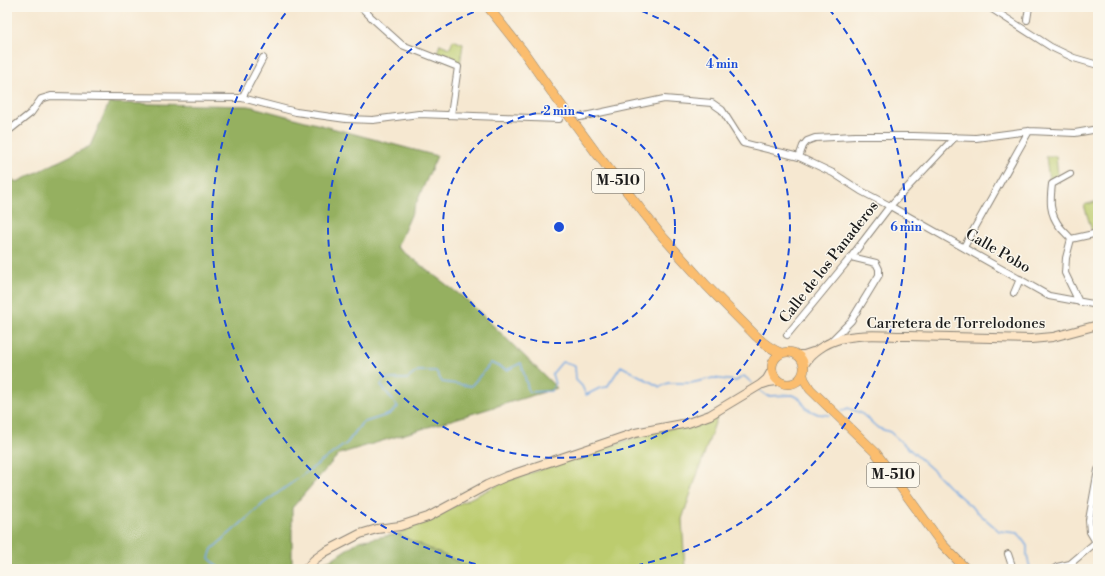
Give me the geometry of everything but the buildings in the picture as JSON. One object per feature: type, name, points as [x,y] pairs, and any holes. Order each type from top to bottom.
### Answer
[{"type":"main road","name":"M-510","points":[[488,7],[523,51],[597,154],[662,236],[706,286],[763,343],[781,353],[792,352],[797,354]]},
{"type":"main road","name":"Carretera de Torrelodones","points":[[797,354],[804,355],[816,351],[842,338],[870,336],[1031,339],[1053,337],[1097,327]]},
{"type":"main road","name":"M-510","points":[[763,343],[773,361]]},
{"type":"main road","name":"Carretera de Torrelodones","points":[[804,365],[807,359],[816,351]]},
{"type":"main road","points":[[760,385],[777,381],[772,372],[771,366],[776,356],[781,353]]},
{"type":"main road","points":[[795,382],[803,375],[804,365],[802,359],[797,354]]},
{"type":"main road","points":[[306,569],[314,560],[325,552],[360,534],[377,529],[400,526],[428,518],[487,485],[505,477],[635,433],[688,423],[710,415],[760,385],[772,372]]},
{"type":"main road","name":"M-510","points":[[803,375],[810,389],[876,452],[942,544],[966,569]]},
{"type":"main road","name":"M-510","points":[[777,381],[783,384],[795,382],[810,389]]},
{"type":"street","points":[[361,7],[402,45],[458,67],[451,115]]},
{"type":"street","points":[[989,7],[1051,47],[1074,58],[1098,65]]},
{"type":"street","points":[[1027,20],[1029,7]]},
{"type":"street","points":[[242,98],[263,58]]},
{"type":"street","points":[[7,132],[31,114],[41,100],[51,96],[242,98],[296,112],[346,119],[373,120],[419,114],[559,119]]},
{"type":"street","name":"Calle Pobo","points":[[580,117],[664,100],[712,103],[722,110],[743,143],[799,157],[833,173],[861,191],[964,247],[1049,296],[1098,305]]},
{"type":"street","points":[[799,157],[803,146],[807,141],[816,138],[899,136],[976,138],[1029,131],[1075,133],[1098,128]]},
{"type":"street","points":[[964,247],[1029,131]]},
{"type":"street","name":"Calle de los Panaderos","points":[[787,335],[851,257],[890,206],[955,138]]},
{"type":"street","points":[[1070,174],[1052,184],[1050,202],[1052,214],[1059,226],[1070,239]]},
{"type":"street","points":[[1070,239],[1098,233]]},
{"type":"street","points":[[1070,239],[1065,273],[1079,302]]},
{"type":"street","points":[[829,344],[851,321],[879,275],[879,269],[876,263],[851,257]]},
{"type":"street","points":[[1014,293],[1020,279]]},
{"type":"street","points":[[1054,569],[1070,564],[1096,542],[1090,532],[1089,520],[1098,470]]},
{"type":"street","points":[[1008,554],[1013,569]]},
{"type":"green space","points":[[453,40],[463,44],[460,64],[436,56],[440,44],[450,48]]},
{"type":"green space","points":[[109,103],[249,106],[437,156],[397,247],[468,301],[557,388],[339,454],[292,508],[292,564],[329,561],[359,541],[397,534],[474,569],[7,569],[7,177],[17,182],[90,146]]},
{"type":"green space","points":[[1046,156],[1056,156],[1058,175],[1049,181]]},
{"type":"green space","points":[[1098,201],[1098,229],[1092,231],[1084,205]]},
{"type":"green space","points":[[717,417],[682,519],[685,569],[474,569],[397,534],[504,482],[640,436]]},
{"type":"waterway","points":[[220,569],[209,558],[212,549],[264,503],[347,443],[362,423],[390,414],[398,407],[381,385],[385,379],[407,379],[418,371],[436,371],[442,382],[471,386],[491,363],[507,370],[521,363],[529,392],[551,391],[555,384],[552,374],[562,362],[575,366],[576,380],[582,386],[586,395],[600,388],[607,387],[621,366],[660,387],[668,383],[691,383],[713,378],[736,381],[744,376],[752,383]]},
{"type":"waterway","points":[[759,390],[767,396],[793,395],[799,398],[807,409],[818,414],[829,415]]},
{"type":"waterway","points":[[842,411],[848,408],[861,413],[878,428],[890,432],[999,531],[1018,533],[1027,546],[1027,555],[1031,569]]}]
